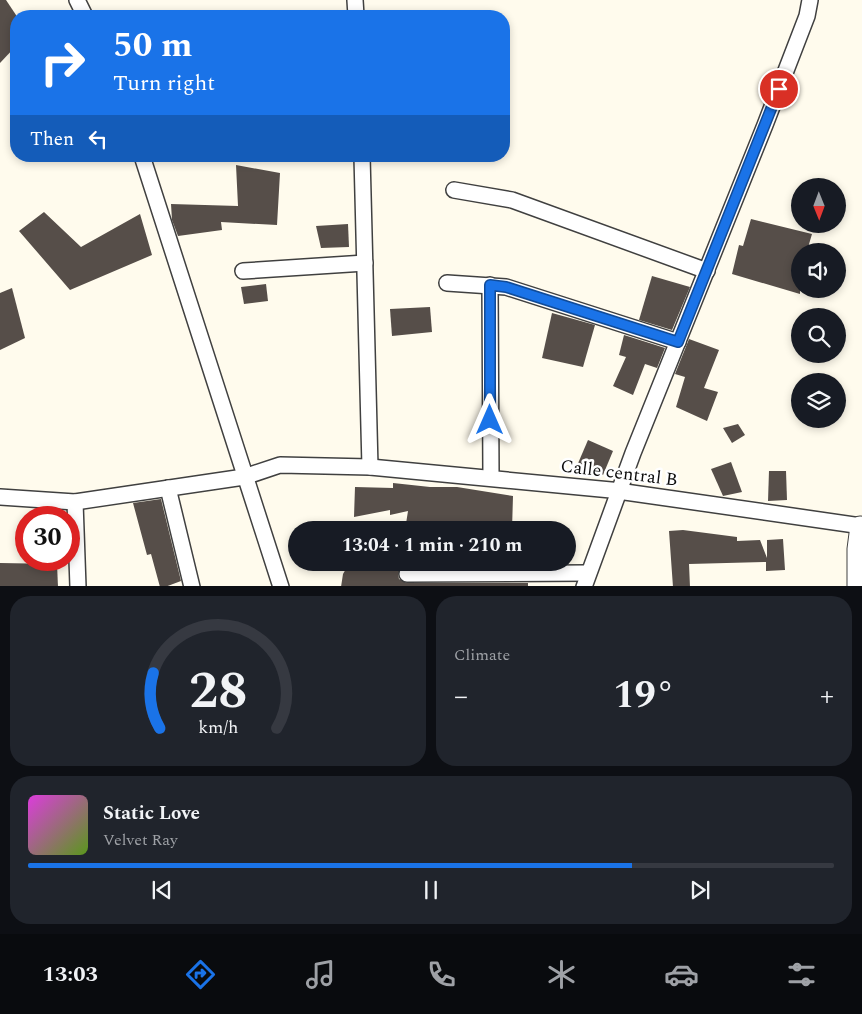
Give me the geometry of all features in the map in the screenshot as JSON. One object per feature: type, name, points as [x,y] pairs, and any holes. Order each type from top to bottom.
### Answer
[{"type":"street","points":[[407,574],[586,580],[633,453],[776,98],[807,16],[810,0]]},
{"type":"street","points":[[144,162],[244,477],[281,586]]},
{"type":"street","points":[[362,162],[370,467]]},
{"type":"street","points":[[454,190],[512,200],[707,271]]},
{"type":"street","points":[[243,271],[365,263]]},
{"type":"street","points":[[447,283],[506,287],[678,342]]},
{"type":"street","points":[[490,285],[490,478]]},
{"type":"street","name":"Calle central B","points":[[0,497],[75,502],[244,477],[280,465],[370,467],[611,490],[861,526]]},
{"type":"street","points":[[168,488],[192,586]]},
{"type":"street","points":[[75,502],[78,586]]},
{"type":"street","points":[[857,586],[857,549],[861,526]]},
{"type":"building","points":[[0,0],[6,0],[13,10],[10,10],[10,52],[0,63]]},
{"type":"building","points":[[236,165],[280,173],[277,225],[221,222],[222,230],[178,236],[172,220],[171,204],[238,206]]},
{"type":"building","points":[[44,212],[81,247],[140,214],[152,255],[70,290],[19,231]]},
{"type":"building","points":[[751,219],[791,229],[791,233],[812,234],[809,243],[791,243],[791,291],[732,274],[739,245],[743,246]]},
{"type":"building","points":[[348,224],[349,247],[321,248],[316,226]]},
{"type":"building","points":[[652,276],[690,287],[672,330],[639,320]]},
{"type":"building","points":[[266,284],[268,301],[244,304],[241,287]]},
{"type":"building","points":[[12,288],[25,338],[0,350],[0,293]]},
{"type":"building","points":[[430,307],[432,332],[392,336],[390,309]]},
{"type":"building","points":[[552,313],[595,325],[583,367],[542,358]]},
{"type":"building","points":[[624,335],[665,348],[657,368],[645,364],[633,395],[613,386],[626,357],[619,355]]},
{"type":"building","points":[[689,339],[719,350],[704,388],[718,392],[707,421],[676,407],[685,377],[675,374]]},
{"type":"building","points":[[738,424],[745,435],[732,443],[723,428]]},
{"type":"building","points":[[588,440],[613,451],[603,475],[576,468]]},
{"type":"building","points":[[731,462],[742,492],[723,496],[711,469]]},
{"type":"building","points":[[769,471],[786,471],[787,500],[768,501]]},
{"type":"building","points":[[393,483],[430,487],[457,487],[513,496],[512,521],[406,521],[408,511],[390,515],[390,510],[354,517],[355,487],[393,488]]},
{"type":"building","points":[[161,499],[181,581],[168,586],[160,586],[151,554],[147,555],[133,503]]},
{"type":"building","points":[[683,530],[737,537],[737,541],[760,540],[767,558],[767,540],[783,539],[785,570],[766,571],[766,562],[689,564],[690,586],[673,586],[669,531]]},
{"type":"building","points":[[0,563],[15,563],[15,571],[57,571],[58,586],[0,586]]},
{"type":"building","points":[[345,571],[400,571],[399,579],[407,583],[528,583],[528,586],[341,586]]},
{"type":"route","points":[[490,420],[490,285],[506,287],[678,342],[779,89]]}]
